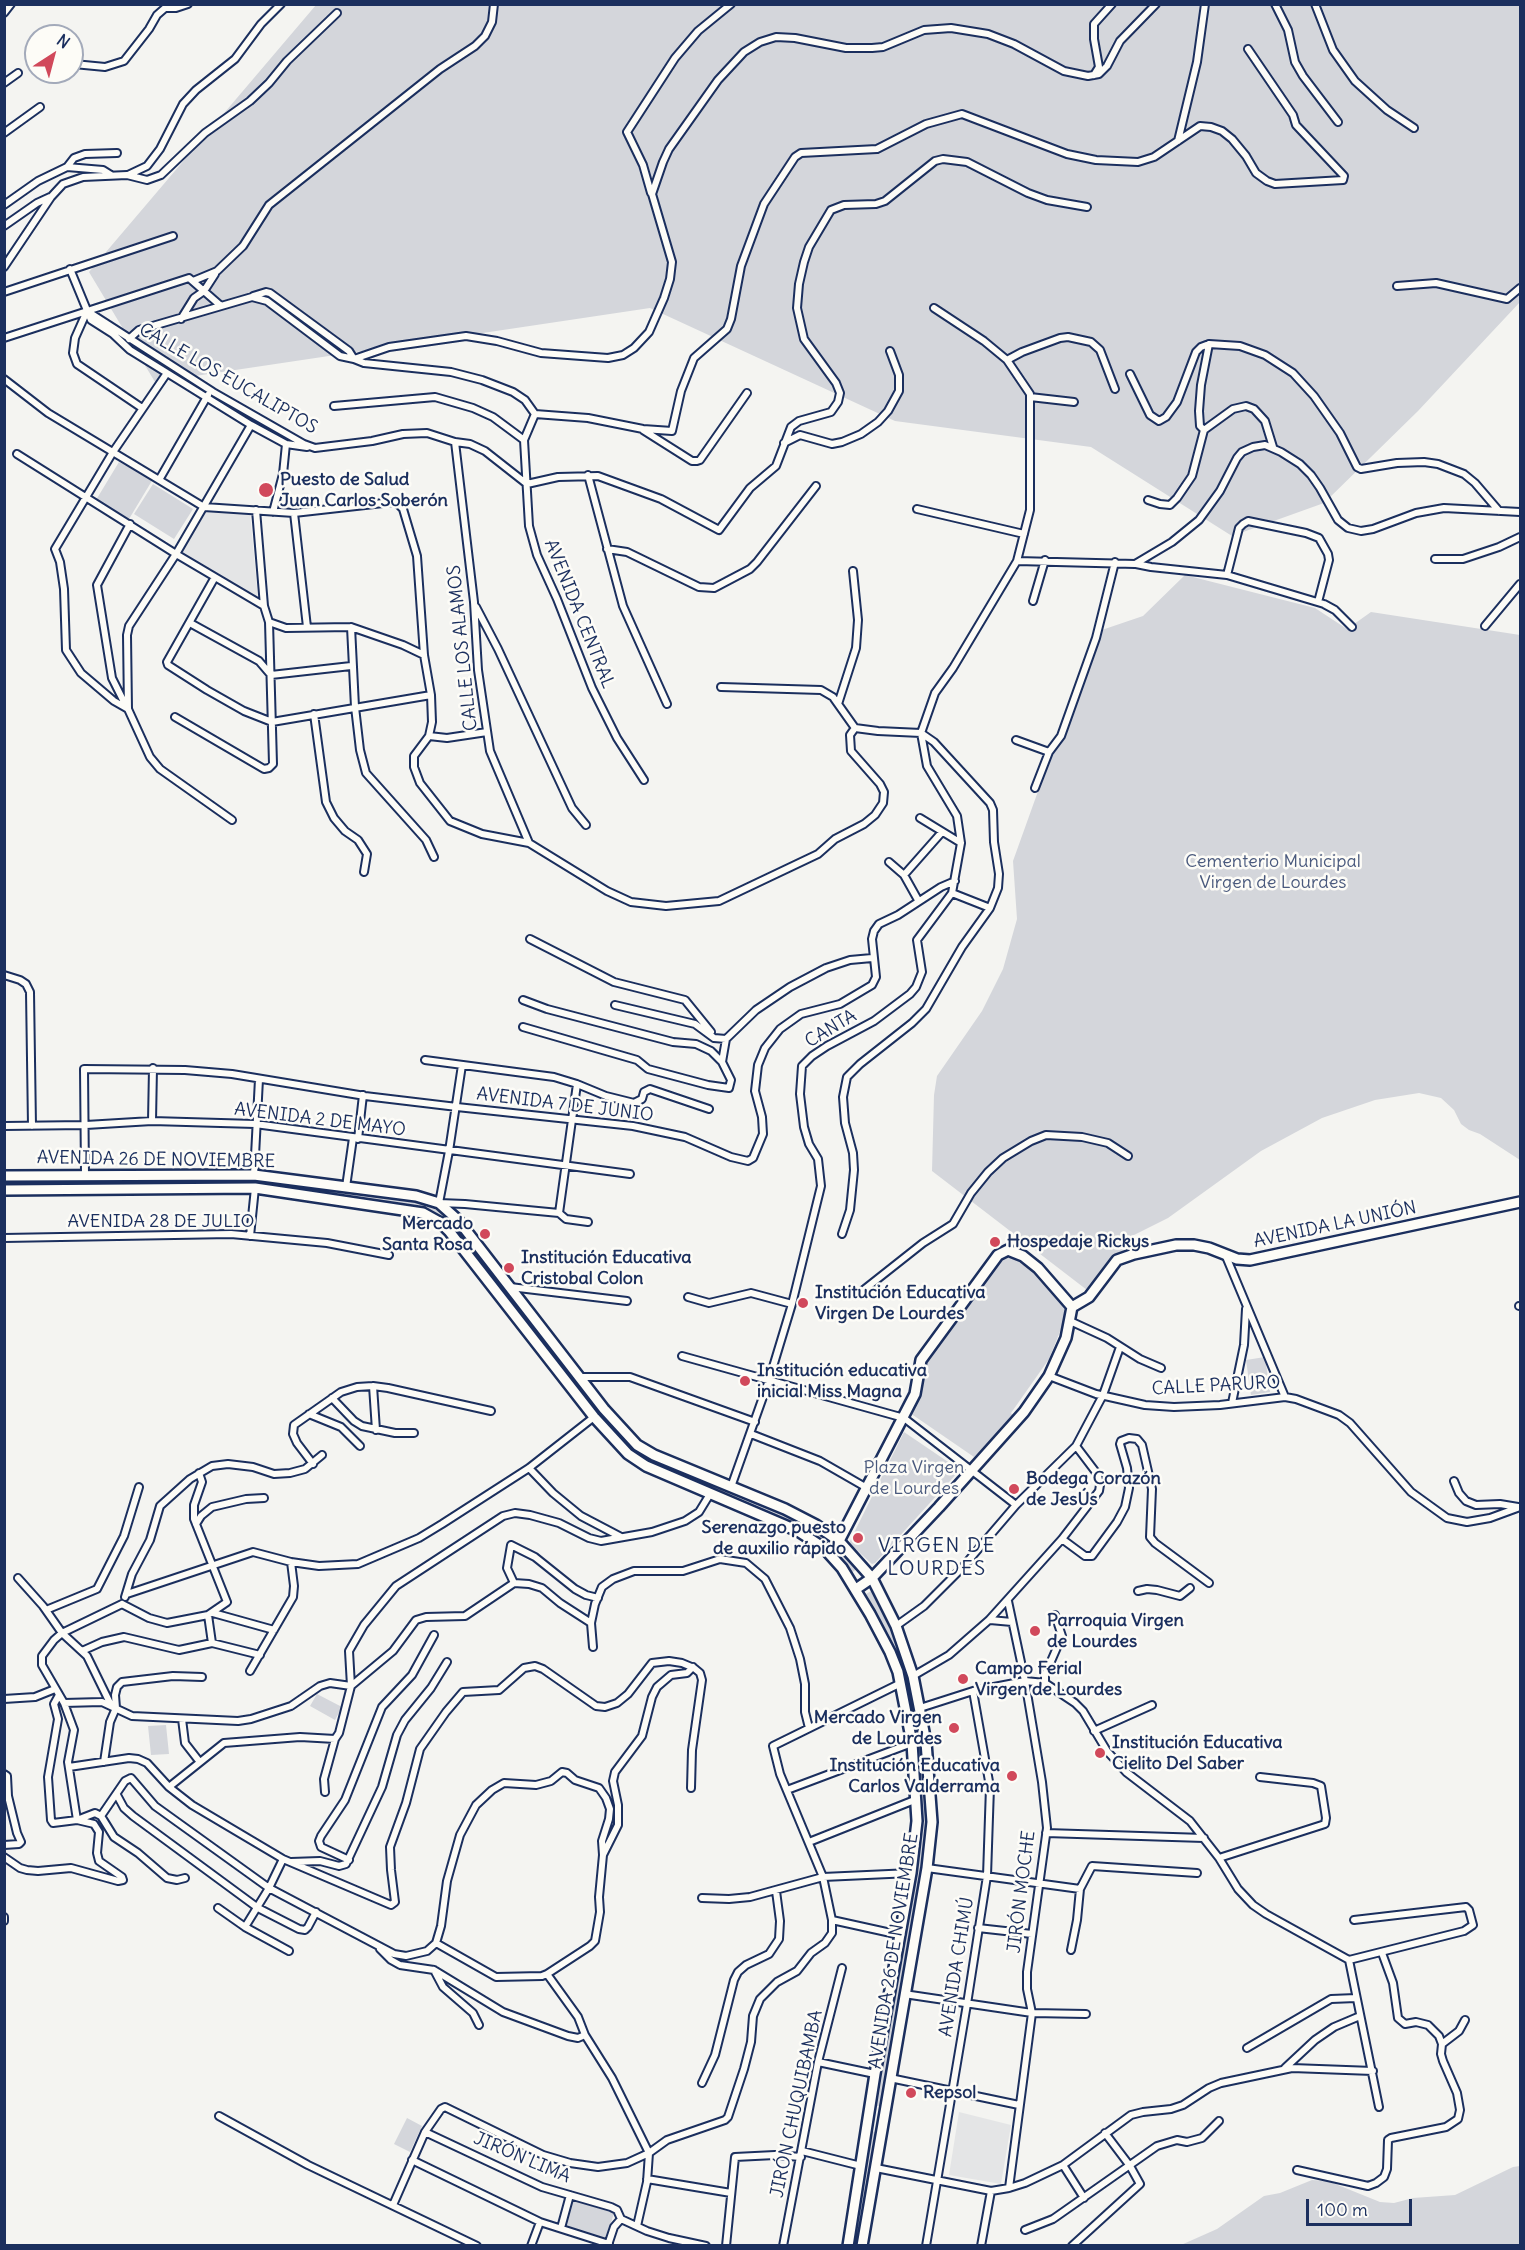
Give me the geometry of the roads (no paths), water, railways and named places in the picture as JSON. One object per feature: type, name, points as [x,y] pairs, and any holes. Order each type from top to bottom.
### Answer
[{"type":"main road","points":[[17,1175],[18,1190]]},
{"type":"main road","name":"AVENIDA 26 DE NOVIEMBRE","points":[[4,1176],[254,1175],[416,1196],[439,1203],[458,1220],[579,1377],[637,1445],[654,1455],[785,1509],[816,1525],[839,1541],[872,1578],[896,1626],[913,1676],[931,1785],[932,1822],[927,1868],[862,2246]]},
{"type":"main road","name":"AVENIDA 26 DE NOVIEMBRE","points":[[4,1190],[255,1188],[415,1210],[433,1217],[449,1231],[616,1442],[646,1466],[808,1536],[830,1555],[856,1590],[890,1652],[901,1683],[912,1743],[916,1799],[916,1841],[875,2074],[848,2246]]},
{"type":"main road","name":"AVENIDA LA UNIÓN","points":[[1072,1307],[1089,1297],[1118,1260],[1134,1254],[1176,1245],[1194,1245],[1237,1259],[1250,1260],[1521,1202]]},
{"type":"main road","points":[[839,1541],[904,1418],[917,1388],[921,1359],[998,1255],[1008,1250],[1023,1256],[1038,1268],[1072,1307],[1066,1338],[1049,1376],[1024,1412],[872,1578],[856,1590]]},
{"type":"main road","points":[[533,1339],[544,1330]]},
{"type":"main road","points":[[868,2119],[883,2121]]},
{"type":"street","points":[[4,13],[11,4]]},
{"type":"street","points":[[84,65],[105,67],[124,62],[157,15],[165,8],[176,8],[188,4]]},
{"type":"street","points":[[127,175],[147,166],[154,158],[183,104],[196,90],[235,59],[261,24],[281,4]]},
{"type":"street","points":[[181,319],[194,298],[204,291],[217,271],[243,246],[269,205],[440,69],[476,46],[485,36],[492,22],[494,4]]},
{"type":"street","points":[[354,359],[389,347],[466,336],[497,341],[541,353],[608,358],[623,355],[634,348],[649,332],[664,298],[672,262],[643,165],[627,132],[675,58],[698,31],[731,4]]},
{"type":"street","points":[[1094,75],[1099,66],[1094,24],[1112,4]]},
{"type":"street","points":[[651,194],[669,149],[718,80],[744,52],[760,42],[776,37],[795,38],[846,48],[872,48],[883,47],[924,30],[951,28],[970,30],[1014,45],[1064,71],[1088,76],[1099,74],[1107,66],[1120,41],[1156,4]]},
{"type":"street","points":[[1178,142],[1197,62],[1205,4]]},
{"type":"street","points":[[1275,4],[1288,30],[1295,62],[1338,122]]},
{"type":"street","points":[[1315,4],[1333,50],[1355,81],[1387,110],[1414,128]]},
{"type":"street","points":[[4,267],[51,197],[70,180],[83,177],[127,175],[147,180],[161,175],[205,133],[250,101],[287,61],[337,13]]},
{"type":"street","points":[[129,339],[139,330],[252,297],[267,301],[340,356],[364,363],[451,372],[482,380],[513,392],[525,400],[535,414],[588,418],[671,432],[674,429],[681,391],[694,358],[727,329],[731,320],[741,266],[764,204],[795,157],[801,153],[877,149],[926,123],[962,114],[1067,154],[1096,160],[1138,162],[1154,157],[1200,126],[1211,127],[1222,131],[1232,140],[1246,156],[1256,173],[1267,181],[1275,184],[1344,179],[1344,176],[1296,125],[1293,116],[1248,49]]},
{"type":"street","points":[[4,83],[18,73]]},
{"type":"street","points":[[4,133],[40,107]]},
{"type":"street","points":[[4,205],[38,181],[67,167],[74,158],[85,154],[117,153]]},
{"type":"street","points":[[527,484],[558,477],[598,476],[661,500],[719,530],[750,488],[776,466],[791,427],[799,421],[831,412],[838,402],[840,393],[836,383],[804,339],[797,308],[804,262],[813,240],[831,210],[844,205],[876,204],[885,201],[935,161],[943,159],[967,162],[1038,197],[1087,207]]},
{"type":"street","points":[[67,167],[103,170],[112,175]]},
{"type":"street","points":[[4,226],[37,203],[51,197]]},
{"type":"street","points":[[4,292],[173,236]]},
{"type":"street","points":[[70,269],[94,323],[113,334],[130,350],[286,444],[315,448]]},
{"type":"street","points":[[193,281],[217,271]]},
{"type":"street","points":[[4,339],[189,278],[221,306]]},
{"type":"street","points":[[1397,286],[1436,283],[1508,298],[1521,288]]},
{"type":"street","points":[[921,733],[934,693],[953,668],[1017,561],[1030,510],[1030,396],[1007,360],[984,341],[934,308]]},
{"type":"street","points":[[87,311],[75,338],[73,353],[77,364],[142,408]]},
{"type":"street","name":"CALLE LOS EUCALIPTOS","points":[[87,311],[210,390],[315,448],[372,441],[416,432],[427,433],[470,444],[484,451],[527,484]]},
{"type":"street","points":[[1007,360],[1060,338],[1068,337],[1091,342],[1100,350],[1115,389]]},
{"type":"street","points":[[1130,374],[1150,415],[1159,421],[1166,417],[1177,402],[1200,347],[1209,344],[1240,346],[1265,355],[1293,373],[1314,396],[1334,424],[1357,467],[1362,469],[1415,462],[1438,464],[1464,474],[1475,483],[1499,511]]},
{"type":"street","points":[[1204,430],[1199,421],[1199,411],[1209,344]]},
{"type":"street","points":[[783,443],[800,435],[832,444],[842,442],[861,434],[878,422],[888,411],[898,391],[898,375],[890,351]]},
{"type":"street","points":[[128,709],[114,701],[81,673],[66,650],[64,589],[60,562],[55,549],[112,452],[167,373]]},
{"type":"street","points":[[4,379],[48,413],[204,507],[294,513],[392,502],[398,504],[403,509],[417,556],[424,655],[431,695],[432,722],[429,736],[414,756],[414,767],[420,783],[450,821],[482,834],[529,843],[607,891],[631,902],[666,906],[719,902],[818,854],[835,839],[864,824],[875,815],[883,803],[884,792],[880,784],[851,752],[850,735],[855,728]]},
{"type":"street","points":[[159,480],[210,390]]},
{"type":"street","points":[[643,429],[692,461],[700,460],[747,393]]},
{"type":"street","points":[[1030,396],[1074,402]]},
{"type":"street","points":[[334,406],[435,397],[473,408],[493,417],[524,440]]},
{"type":"street","points":[[1148,500],[1170,505],[1178,498],[1192,476],[1204,430],[1233,409],[1246,406],[1254,409],[1265,422],[1272,447]]},
{"type":"street","name":"AVENIDA CENTRAL","points":[[535,414],[524,440],[529,526],[537,555],[592,688],[617,738],[644,780]]},
{"type":"street","points":[[128,709],[128,630],[176,554],[251,425]]},
{"type":"street","name":"CALLE LOS ALAMOS","points":[[455,442],[474,602],[478,670],[489,751],[529,843]]},
{"type":"street","points":[[273,512],[283,474],[286,444]]},
{"type":"street","points":[[1135,564],[1172,542],[1200,520],[1242,452],[1264,445],[1272,447],[1300,464],[1311,475],[1338,520],[1348,528],[1361,531],[1373,529],[1416,513],[1444,508],[1521,512]]},
{"type":"street","points":[[17,454],[176,554],[264,606]]},
{"type":"street","points":[[588,475],[623,606],[667,704]]},
{"type":"street","points":[[607,549],[627,552],[699,587],[714,588],[750,569],[816,486]]},
{"type":"street","points":[[917,509],[1024,534]]},
{"type":"street","points":[[175,717],[264,769],[273,764],[269,622],[264,606],[256,510]]},
{"type":"street","points":[[294,513],[308,627]]},
{"type":"street","points":[[1227,575],[1239,528],[1248,521],[1306,533],[1319,538],[1328,554],[1329,560],[1318,602]]},
{"type":"street","points":[[130,524],[97,585],[112,678],[154,763],[232,820]]},
{"type":"street","points":[[1435,559],[1463,559],[1521,537]]},
{"type":"street","points":[[1033,601],[1045,560]]},
{"type":"street","points":[[1017,561],[1114,562],[1227,575],[1318,602],[1335,610],[1352,627]]},
{"type":"street","points":[[1035,788],[1048,752],[1061,736],[1096,638],[1114,562]]},
{"type":"street","points":[[838,704],[856,648],[858,620],[853,572]]},
{"type":"street","points":[[215,577],[167,662],[170,668],[244,711],[272,722],[431,695]]},
{"type":"street","points":[[1485,626],[1521,584]]},
{"type":"street","points":[[474,602],[572,808],[586,825]]},
{"type":"street","points":[[269,622],[286,628],[351,627],[403,645],[424,655]]},
{"type":"street","points":[[190,623],[259,661],[271,675]]},
{"type":"street","points":[[351,627],[353,650],[351,666],[355,707],[360,750],[366,773],[426,840],[434,857]]},
{"type":"street","points":[[271,675],[351,666]]},
{"type":"street","points":[[721,687],[820,690],[833,697],[855,728],[921,733],[934,742],[990,803],[993,810],[994,843],[999,874],[998,888],[990,908],[962,947],[926,1009],[846,1077],[843,1097],[845,1123],[853,1153],[854,1170],[850,1210],[842,1234]]},
{"type":"street","points":[[314,714],[326,802],[334,818],[345,831],[358,840],[367,854],[364,872]]},
{"type":"street","points":[[429,736],[447,738],[487,732]]},
{"type":"street","name":"CANTA","points":[[731,1486],[751,1434],[792,1304],[821,1186],[818,1159],[809,1144],[804,1127],[800,1094],[802,1066],[827,1046],[874,1021],[910,994],[916,987],[922,972],[917,940],[952,893],[961,843],[957,816],[927,766],[921,733]]},
{"type":"street","points":[[1016,740],[1048,752]]},
{"type":"street","points":[[920,818],[961,843]]},
{"type":"street","points":[[904,875],[942,832]]},
{"type":"street","points":[[889,862],[904,875],[918,900]]},
{"type":"street","name":"AVENIDA 7 DE JUNIO","points":[[86,1125],[84,1069],[153,1068],[220,1073],[363,1095],[633,1126],[685,1137],[731,1157],[748,1161],[753,1158],[763,1134],[762,1116],[755,1091],[758,1065],[765,1048],[780,1029],[801,1014],[840,1004],[872,985],[876,977],[872,958],[872,939],[879,924],[955,881]]},
{"type":"street","points":[[952,893],[990,908]]},
{"type":"street","points":[[530,939],[614,982],[685,1000],[714,1038]]},
{"type":"street","points":[[722,1062],[726,1040],[756,1010],[790,987],[826,968],[850,960],[872,958]]},
{"type":"street","points":[[4,975],[20,980],[26,984],[30,992],[32,1126]]},
{"type":"street","points":[[522,1000],[547,1009],[673,1042],[696,1044],[711,1051],[722,1062],[731,1080],[729,1088],[708,1086],[648,1068],[637,1060],[523,1027]]},
{"type":"street","points":[[615,1005],[694,1024],[714,1038],[726,1040]]},
{"type":"street","points":[[425,1060],[554,1077],[606,1096],[634,1103],[642,1099],[644,1092],[650,1089],[709,1109]]},
{"type":"street","points":[[462,1065],[457,1107],[439,1203],[558,1213],[566,1219],[588,1222]]},
{"type":"street","points":[[152,1121],[153,1068]]},
{"type":"street","points":[[254,1175],[258,1079]]},
{"type":"street","points":[[558,1213],[577,1084]]},
{"type":"street","points":[[346,1187],[363,1095]]},
{"type":"street","name":"AVENIDA 2 DE MAYO","points":[[4,1126],[152,1121],[257,1124],[630,1174]]},
{"type":"street","points":[[85,1175],[86,1125]]},
{"type":"street","points":[[861,1292],[923,1243],[953,1224],[971,1193],[988,1172],[1003,1158],[1031,1141],[1046,1135],[1082,1137],[1108,1143],[1128,1156]]},
{"type":"street","points":[[250,1236],[255,1188]]},
{"type":"street","name":"AVENIDA 28 DE JULIO","points":[[4,1238],[231,1234],[327,1244],[389,1255]]},
{"type":"street","points":[[1225,1254],[1285,1396]]},
{"type":"street","points":[[510,1287],[627,1300]]},
{"type":"street","points":[[688,1297],[709,1303],[751,1293],[792,1304]]},
{"type":"street","points":[[1232,1403],[1244,1345],[1246,1308]]},
{"type":"street","points":[[1070,1321],[1107,1338],[1140,1359],[1161,1368]]},
{"type":"street","points":[[896,1626],[924,1606],[962,1568],[1016,1505],[1076,1446],[1103,1395],[1120,1347]]},
{"type":"street","points":[[682,1356],[904,1418],[1016,1505]]},
{"type":"street","name":"CALLE PARURO","points":[[1049,1376],[1103,1395],[1145,1405],[1174,1407],[1285,1396],[1339,1415],[1350,1423],[1404,1485],[1427,1505],[1447,1518],[1467,1522],[1490,1518],[1520,1507]]},
{"type":"street","points":[[579,1377],[630,1377],[755,1422]]},
{"type":"street","points":[[373,1386],[376,1430]]},
{"type":"street","points":[[313,1464],[297,1443],[292,1430],[298,1421],[341,1392],[357,1387],[373,1386],[491,1411]]},
{"type":"street","points":[[332,1398],[354,1421],[376,1430],[414,1433]]},
{"type":"street","points":[[309,1414],[341,1427],[360,1446]]},
{"type":"street","points":[[127,1594],[254,1552],[291,1563],[319,1566],[358,1564],[418,1538],[529,1468],[594,1417]]},
{"type":"street","points":[[751,1434],[820,1461],[867,1488]]},
{"type":"street","points":[[1062,1539],[1085,1556],[1092,1556],[1125,1507],[1129,1488],[1121,1441],[1129,1438],[1137,1439],[1142,1445],[1152,1489],[1150,1538],[1209,1583]]},
{"type":"street","points":[[913,1676],[949,1655],[989,1620],[1062,1539],[1099,1491],[1098,1475],[1076,1446]]},
{"type":"street","points":[[77,1820],[69,1767],[74,1730],[64,1703],[42,1665],[42,1656],[54,1640],[62,1634],[122,1604],[132,1574],[150,1540],[160,1506],[200,1473],[212,1466],[228,1464],[253,1467],[274,1474],[305,1469],[322,1455]]},
{"type":"street","points":[[529,1468],[553,1493],[581,1516],[622,1538]]},
{"type":"street","points":[[122,1604],[149,1618],[166,1623],[210,1614],[226,1604],[228,1600],[193,1512],[202,1482],[200,1473]]},
{"type":"street","points":[[1454,1481],[1459,1493],[1466,1501],[1476,1505],[1500,1504],[1520,1507]]},
{"type":"street","points":[[46,1610],[97,1589],[124,1536],[139,1487]]},
{"type":"street","points":[[325,1792],[324,1779],[351,1686],[349,1651],[364,1625],[396,1586],[503,1516],[515,1513],[530,1515],[559,1523],[589,1538],[601,1541],[652,1532],[685,1521],[699,1512],[710,1494]]},
{"type":"street","points":[[196,1524],[201,1516],[212,1507],[264,1498]]},
{"type":"street","points":[[514,1583],[507,1568],[511,1545],[535,1557],[575,1589],[598,1598]]},
{"type":"street","points":[[593,1647],[591,1623],[598,1598],[602,1587],[613,1579],[634,1571],[683,1571],[720,1559],[746,1563],[765,1579],[790,1628],[803,1676],[805,1712],[809,1728]]},
{"type":"street","points":[[250,1671],[293,1597],[291,1563]]},
{"type":"street","points":[[18,1578],[46,1610],[62,1634],[82,1651],[114,1707]]},
{"type":"street","points":[[64,1703],[102,1702],[132,1716],[238,1721],[251,1719],[291,1706],[320,1686],[330,1683],[351,1686],[393,1651],[416,1620],[426,1617],[465,1616],[514,1583],[543,1588],[560,1603],[591,1623]]},
{"type":"street","points":[[1138,1591],[1157,1590],[1180,1596],[1190,1588]]},
{"type":"street","name":"JIRÓN MOCHE","points":[[1008,1601],[1025,1681],[1042,1782],[1046,1833],[1027,1981],[1032,2013],[1009,2188]]},
{"type":"street","points":[[210,1614],[274,1630]]},
{"type":"street","points":[[210,1614],[212,1643]]},
{"type":"street","points":[[1045,1683],[1045,1675],[1062,1636],[1055,1615]]},
{"type":"street","points":[[989,1620],[1012,1622]]},
{"type":"street","points":[[349,1860],[326,1851],[321,1847],[319,1841],[345,1800],[382,1707],[412,1675],[434,1635]]},
{"type":"street","points":[[82,1651],[102,1642],[124,1637],[179,1650],[212,1643],[260,1655]]},
{"type":"street","points":[[69,1767],[138,1759],[147,1763],[169,1787],[192,1805],[284,1859],[391,1905],[395,1902],[395,1891],[390,1846],[406,1803],[420,1749],[463,1692],[499,1690],[524,1668],[535,1666],[555,1676],[596,1706],[605,1707],[616,1703],[628,1694],[652,1663],[669,1661],[693,1667],[700,1673],[702,1680],[692,1750],[691,1788]]},
{"type":"street","points":[[291,1862],[320,1861],[344,1866],[349,1860],[382,1787],[397,1735],[405,1719],[431,1688],[447,1662]]},
{"type":"street","points":[[603,1855],[618,1826],[618,1804],[613,1781],[615,1772],[642,1736],[652,1697],[657,1687],[672,1675],[687,1673],[693,1667]]},
{"type":"street","points":[[104,1762],[117,1687],[123,1682],[173,1676],[202,1677]]},
{"type":"street","points":[[920,1708],[973,1692],[1025,1681],[1045,1683],[1083,1711],[1107,1751],[1126,1772],[1176,1809],[1204,1838],[1238,1889],[1252,1905],[1348,1960],[1470,1929],[1473,1925],[1470,1910],[1466,1907],[1353,1920]]},
{"type":"street","points":[[393,2205],[425,2132],[441,2109],[446,2108],[543,2155],[570,2163],[598,2167],[627,2163],[649,2153],[667,2140],[728,2117],[744,2069],[751,2042],[753,2016],[760,2000],[777,1982],[797,1971],[811,1953],[825,1943],[831,1933],[832,1920],[823,1877],[787,1790],[773,1746],[901,1683]]},
{"type":"street","points":[[4,1699],[35,1697],[57,1692]]},
{"type":"street","points":[[57,1692],[54,1704],[58,1719],[48,1777],[53,1823],[77,1820],[95,1813],[101,1816],[114,1837],[138,1853],[167,1878],[177,1880],[186,1878]]},
{"type":"street","name":"AVENIDA CHIMÚ","points":[[926,2246],[968,2004],[987,1876],[990,1787],[973,1692]]},
{"type":"street","points":[[1094,1731],[1152,1705]]},
{"type":"street","points":[[182,1719],[185,1743],[200,1761]]},
{"type":"street","points":[[169,1787],[224,1743],[300,1737],[335,1740]]},
{"type":"street","points":[[787,1790],[912,1743]]},
{"type":"street","points":[[101,1816],[125,1781],[131,1778],[154,1806],[269,1888],[394,1954],[406,1956],[427,1951],[436,1943],[441,1926],[447,1881],[460,1835],[476,1805],[492,1790],[504,1783],[536,1785],[551,1781],[562,1772],[575,1780],[599,1788],[610,1809],[602,1841],[600,1912],[595,1941],[590,1946],[542,1976],[494,1977],[436,1943]]},
{"type":"street","points":[[4,1774],[8,1780],[8,1796],[21,1842],[4,1845]]},
{"type":"street","points":[[1219,1858],[1325,1824],[1321,1786],[1313,1783],[1260,1777]]},
{"type":"street","points":[[117,1795],[124,1808],[258,1908],[304,1930],[316,1912]]},
{"type":"street","points":[[808,1842],[916,1799]]},
{"type":"street","points":[[4,1857],[27,1870],[71,1869],[118,1881],[123,1880],[99,1861],[97,1853],[99,1832],[94,1824],[77,1820]]},
{"type":"street","points":[[1046,1833],[1204,1838]]},
{"type":"street","points":[[245,1927],[258,1908],[284,1859]]},
{"type":"street","points":[[1071,1950],[1080,1889],[1092,1866],[1197,1874]]},
{"type":"street","points":[[927,1868],[1080,1889]]},
{"type":"street","points":[[702,1898],[739,1898],[776,1891],[823,1877],[911,1873]]},
{"type":"street","points":[[702,2083],[715,2055],[738,1972],[746,1965],[769,1954],[779,1939],[780,1921],[776,1891]]},
{"type":"street","points":[[219,1908],[245,1927],[289,1951]]},
{"type":"street","points":[[832,1920],[900,1935]]},
{"type":"street","points":[[978,1928],[1032,1934]]},
{"type":"street","points":[[376,1944],[391,1960],[400,1965],[434,1970],[503,2012],[568,2036],[578,2038],[585,2035]]},
{"type":"street","points":[[1297,2170],[1368,2186],[1384,2177],[1387,2169],[1388,2140],[1451,2125],[1458,2119],[1460,2110],[1457,2093],[1441,2054],[1443,2044],[1439,2036],[1428,2025],[1416,2022],[1405,2024],[1398,2018],[1393,1983],[1382,1953]]},
{"type":"street","points":[[1348,1960],[1379,2107]]},
{"type":"street","name":"JIRÓN CHUQUIBAMBA","points":[[783,2246],[818,2062],[842,1968]]},
{"type":"street","points":[[434,1970],[443,1986],[473,2013],[478,2025]]},
{"type":"street","points":[[547,1974],[578,2017],[585,2035],[612,2078],[649,2153],[647,2179],[637,2226]]},
{"type":"street","points":[[904,1994],[1032,2013],[1086,2014]]},
{"type":"street","points":[[1246,2049],[1331,1999],[1356,1998]]},
{"type":"street","points":[[1284,2069],[1315,2040],[1334,2027],[1360,2016]]},
{"type":"street","points":[[1443,2044],[1459,2031],[1465,2020]]},
{"type":"street","points":[[818,2062],[875,2074]]},
{"type":"street","points":[[876,2168],[991,2191],[1009,2188],[1063,2165],[1131,2115],[1183,2105],[1221,2083],[1292,2068],[1373,2071]]},
{"type":"street","points":[[890,2078],[1019,2105]]},
{"type":"street","points":[[219,2116],[308,2165],[475,2245]]},
{"type":"street","points":[[1025,2230],[1053,2219],[1157,2146],[1177,2140],[1187,2142],[1202,2138],[1219,2121]]},
{"type":"street","name":"JIRÓN LIMA","points":[[425,2132],[542,2187],[611,2207],[617,2210],[621,2219],[668,2242],[706,2246]]},
{"type":"street","points":[[1072,2246],[1137,2188],[1139,2180],[1105,2133]]},
{"type":"street","points":[[726,2246],[735,2157],[802,2154],[861,2166]]},
{"type":"street","points":[[411,2160],[540,2222],[608,2245],[614,2227],[621,2219]]},
{"type":"street","points":[[1063,2165],[1084,2198]]},
{"type":"street","points":[[647,2179],[731,2193]]},
{"type":"street","points":[[981,2246],[991,2191]]},
{"type":"street","points":[[561,2228],[570,2195]]},
{"type":"street","points":[[531,2246],[540,2222]]},
{"type":"place","name":"Puesto de Salud Juan Carlos Soberón","points":[[266,490]]},
{"type":"place","name":"Mercado Santa Rosa","points":[[485,1234]]},
{"type":"place","name":"Hospedaje Rickys","points":[[995,1242]]},
{"type":"place","name":"Institución Educativa Cristobal Colon","points":[[509,1268]]},
{"type":"place","name":"Institución Educativa Virgen De Lourdes","points":[[803,1303]]},
{"type":"place","name":"Institución educativa inicial Miss Magna","points":[[745,1381]]},
{"type":"place","name":"Bodega Corazón de JesÚs","points":[[1014,1489]]},
{"type":"place","name":"Serenazgo puesto de auxilio rápido","points":[[858,1538]]},
{"type":"place","name":"Parroquia Virgen de Lourdes","points":[[1035,1631]]},
{"type":"place","name":"Campo Ferial Virgen de Lourdes","points":[[963,1679]]},
{"type":"place","name":"Mercado Virgen de Lourdes","points":[[954,1728]]},
{"type":"place","name":"Institución Educativa Cielito Del Saber","points":[[1100,1753]]},
{"type":"place","name":"Institución Educativa Carlos Valderrama","points":[[1012,1776]]},
{"type":"place","name":"Repsol","points":[[911,2093]]},
{"type":"district","name":"VIRGEN DE LOURDES","points":[[937,1558]]},
{"type":"park label","name":"Cementerio Municipal Virgen de Lourdes","points":[[1273,872]]},
{"type":"park label","name":"Plaza Virgen de Lourdes","points":[[914,1478]]}]
